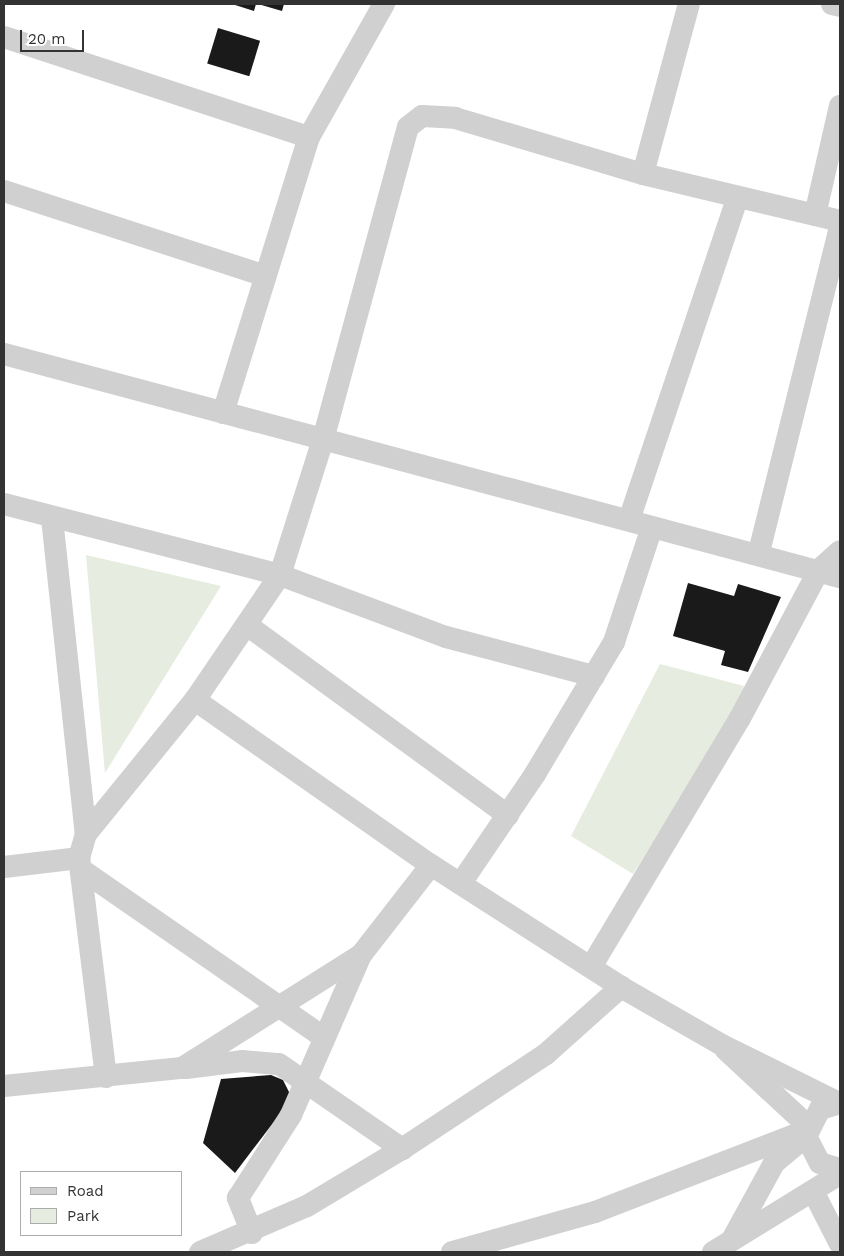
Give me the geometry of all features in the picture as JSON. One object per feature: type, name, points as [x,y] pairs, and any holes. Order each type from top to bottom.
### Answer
[{"type":"street","points":[[223,413],[309,137],[384,4]]},
{"type":"street","points":[[643,174],[689,4]]},
{"type":"street","points":[[832,4],[840,6]]},
{"type":"street","points":[[4,36],[309,137]]},
{"type":"street","points":[[815,215],[840,106]]},
{"type":"street","points":[[86,834],[195,700],[280,575],[324,436],[408,127],[422,116],[437,114],[643,174],[840,221]]},
{"type":"street","points":[[4,191],[265,276]]},
{"type":"street","points":[[629,520],[738,197]]},
{"type":"street","points":[[759,552],[840,227]]},
{"type":"street","points":[[4,354],[223,413],[324,436],[652,527],[759,552],[830,573]]},
{"type":"street","points":[[4,504],[52,518],[280,575],[446,637],[594,676]]},
{"type":"street","points":[[52,518],[86,834],[80,864],[106,1078]]},
{"type":"street","points":[[461,883],[508,815],[614,642],[652,527]]},
{"type":"street","points":[[591,967],[740,718],[830,573],[840,551]]},
{"type":"street","points":[[247,626],[508,815]]},
{"type":"street","points":[[195,700],[431,865],[621,988],[722,1046],[840,1103]]},
{"type":"street","points":[[4,867],[80,864],[325,1038]]},
{"type":"street","points":[[252,1233],[238,1198],[291,1115],[361,955],[431,865]]},
{"type":"street","points":[[182,1068],[278,1005],[361,955]]},
{"type":"street","points":[[200,1252],[252,1233],[402,1149],[546,1054],[621,988]]},
{"type":"street","points":[[722,1046],[807,1131],[820,1163],[840,1169]]},
{"type":"street","points":[[4,1086],[106,1078],[182,1068],[262,1061],[279,1064],[402,1149]]},
{"type":"street","points":[[733,1238],[774,1163],[807,1131],[820,1109],[840,1103]]},
{"type":"street","points":[[452,1252],[595,1212],[807,1131]]},
{"type":"street","points":[[713,1252],[733,1238],[814,1193],[840,1174]]},
{"type":"street","points":[[814,1193],[840,1244]]},
{"type":"green space","points":[[86,555],[221,586],[105,773]]},
{"type":"green space","points":[[660,664],[744,686],[736,711],[633,874],[571,836]]},
{"type":"building","points":[[232,4],[256,4],[254,11]]},
{"type":"building","points":[[258,4],[284,4],[282,11]]},
{"type":"building","points":[[218,28],[260,41],[249,76],[207,63]]},
{"type":"building","points":[[688,583],[734,596],[738,584],[781,597],[748,672],[721,665],[725,651],[673,636]]},
{"type":"building","points":[[271,1075],[283,1080],[292,1098],[235,1173],[203,1143],[221,1079]]}]
